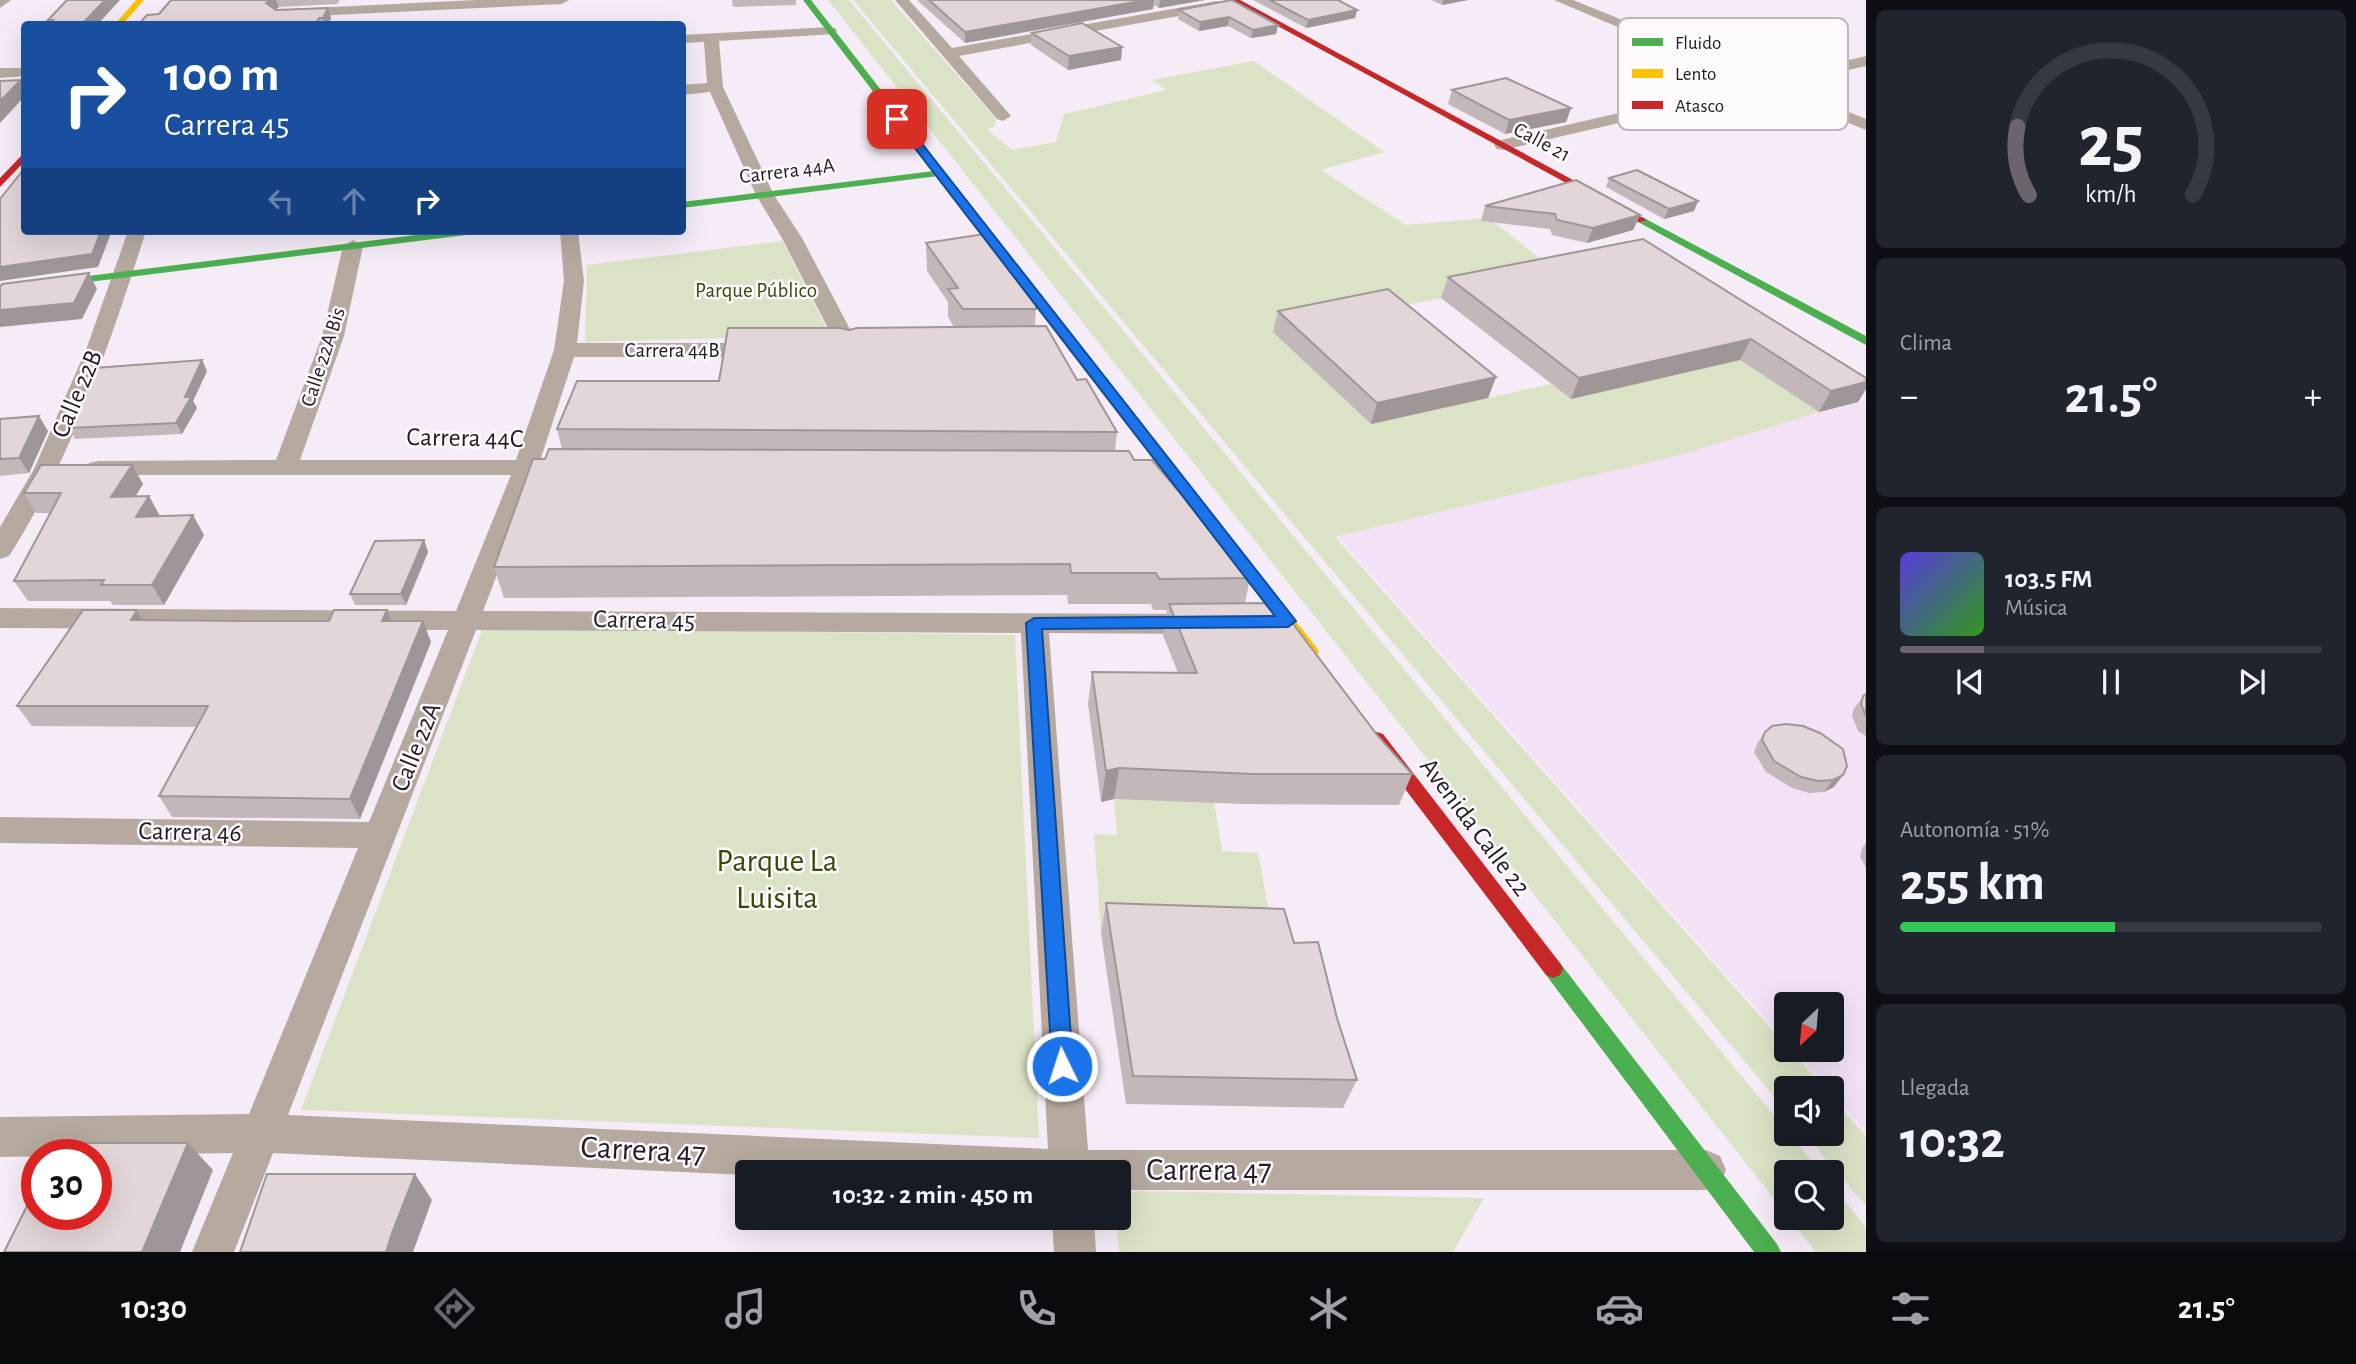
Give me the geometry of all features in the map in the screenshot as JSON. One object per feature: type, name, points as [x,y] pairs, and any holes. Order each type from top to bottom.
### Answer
[{"type":"street","points":[[0,4],[4,0]]},
{"type":"street","points":[[122,21],[140,0]]},
{"type":"street","points":[[141,21],[159,0]]},
{"type":"street","points":[[288,0],[279,14],[530,7],[562,0]]},
{"type":"street","points":[[807,0],[1175,478],[1274,623],[1321,665]]},
{"type":"street","points":[[902,0],[1003,116]]},
{"type":"street","points":[[950,53],[1238,0]]},
{"type":"street","name":"Calle 21","points":[[1238,0],[1866,341]]},
{"type":"street","points":[[1561,0],[1618,23]]},
{"type":"street","points":[[686,39],[830,31]]},
{"type":"street","points":[[711,37],[715,87],[765,195],[792,237],[850,350]]},
{"type":"street","points":[[1848,65],[1866,61]]},
{"type":"street","points":[[0,73],[21,72]]},
{"type":"street","points":[[686,90],[715,87]]},
{"type":"street","points":[[1848,117],[1866,125]]},
{"type":"street","points":[[1503,145],[1618,119]]},
{"type":"street","points":[[0,184],[21,160]]},
{"type":"street","name":"Carrera 44A","points":[[686,205],[938,173]]},
{"type":"street","name":"Calle 22B","points":[[0,550],[46,469],[98,348],[136,235]]},
{"type":"street","points":[[0,290],[442,235]]},
{"type":"street","name":"Calle 22A","points":[[213,1252],[381,835],[524,469],[565,350],[574,281],[569,235]]},
{"type":"street","name":"Calle 22A Bis","points":[[286,466],[333,335],[353,246]]},
{"type":"street","points":[[1048,347],[1074,346]]},
{"type":"street","points":[[823,350],[876,349]]},
{"type":"street","name":"Carrera 44B","points":[[565,350],[783,350]]},
{"type":"street","name":"Carrera 44C","points":[[46,469],[286,466],[585,470]]},
{"type":"street","points":[[1140,472],[1157,472],[1175,478]]},
{"type":"street","name":"Carrera 45","points":[[0,618],[467,618],[1221,624]]},
{"type":"street","points":[[1034,623],[1068,1160]]},
{"type":"street","name":"Avenida Calle 22","points":[[1371,731],[1769,1252]]},
{"type":"street","name":"Carrera 46","points":[[0,830],[381,835]]},
{"type":"street","name":"Carrera 47","points":[[0,1137],[261,1133],[835,1160]]},
{"type":"street","name":"Carrera 47","points":[[1131,1171],[1706,1170]]},
{"type":"street","points":[[1074,1230],[1075,1252]]},
{"type":"shaded area","points":[[1866,400],[1866,1132],[1844,1107],[1844,1076],[1816,1076],[1804,1062],[1844,1062],[1844,992],[1774,992],[1774,1028],[1338,537],[1684,454]]},
{"type":"green space","points":[[828,0],[849,0],[1774,1115],[1774,1146],[1799,1146],[1811,1160],[1774,1160],[1774,1199]]},
{"type":"green space","points":[[853,0],[891,0],[996,119],[995,126],[987,130],[1012,150],[1056,142],[1064,114],[1167,90],[1152,80],[1254,61],[1384,152],[1321,170],[1406,225],[1488,218],[1560,274],[1274,332],[1371,424],[1551,384],[1571,399],[1740,360],[1819,412],[1684,454],[1335,537],[1774,1032],[1774,1062],[1801,1062],[1813,1076],[1774,1076],[1774,1097]]},
{"type":"green space","name":"Parque Público","points":[[783,241],[830,335],[585,342],[587,265]]},
{"type":"green space","name":"Parque La Luisita","points":[[483,627],[1015,635],[1039,1138],[301,1110]]},
{"type":"green space","points":[[1114,799],[1214,802],[1222,851],[1258,853],[1274,939],[1101,933],[1094,834],[1117,835]]},
{"type":"green space","points":[[1844,1111],[1866,1136],[1866,1206],[1844,1180],[1844,1160],[1827,1160],[1815,1146],[1844,1146]]},
{"type":"green space","points":[[1131,1193],[1484,1198],[1453,1252],[1119,1252],[1117,1230],[1131,1230]]},
{"type":"green space","points":[[1844,1200],[1866,1227],[1866,1252],[1816,1252],[1799,1230],[1844,1230]]},
{"type":"building","points":[[67,0],[105,0],[85,21],[48,20]]},
{"type":"building","points":[[171,0],[271,0],[266,3],[276,10],[328,8],[323,18],[318,21],[142,21],[147,15],[159,14]]},
{"type":"building","points":[[929,0],[1146,0],[965,32]]},
{"type":"building","points":[[1232,0],[1278,25],[1253,30],[1229,17],[1200,22],[1179,10]]},
{"type":"building","points":[[1270,0],[1338,0],[1357,10],[1308,20]]},
{"type":"building","points":[[1082,23],[1122,47],[1069,56],[1032,33]]},
{"type":"building","points":[[1506,78],[1571,108],[1509,120],[1452,90]]},
{"type":"building","points":[[21,80],[0,101],[0,81]]},
{"type":"building","points":[[1637,170],[1698,201],[1669,209],[1609,178]]},
{"type":"building","points":[[21,173],[21,235],[99,235],[92,254],[0,267],[0,199]]},
{"type":"building","points":[[1576,180],[1640,215],[1593,228],[1557,220],[1555,214],[1485,206]]},
{"type":"building","points":[[984,234],[1036,305],[1036,309],[963,309],[948,289],[958,288],[926,243]]},
{"type":"building","points":[[1643,239],[1866,378],[1866,382],[1831,391],[1751,339],[1579,378],[1448,277]]},
{"type":"building","points":[[89,273],[74,303],[0,310],[2,284]]},
{"type":"building","points":[[1388,289],[1496,377],[1377,403],[1278,311]]},
{"type":"building","points":[[1046,326],[1077,380],[1086,379],[1117,432],[557,429],[577,381],[719,381],[728,328],[849,330]]},
{"type":"building","points":[[202,360],[185,397],[191,397],[176,423],[69,428],[94,368]]},
{"type":"building","points":[[39,416],[19,458],[0,459],[0,419]]},
{"type":"building","points":[[549,449],[1129,451],[1134,460],[1152,460],[1199,515],[1205,515],[1250,578],[1159,579],[1156,573],[1071,573],[1070,564],[494,567],[533,459],[545,459]]},
{"type":"building","points":[[41,465],[132,465],[111,497],[149,496],[136,517],[193,515],[152,585],[101,585],[104,580],[14,581],[61,493],[24,493]]},
{"type":"building","points":[[424,540],[401,594],[350,594],[375,541]]},
{"type":"building","points":[[1268,603],[1275,611],[1284,612],[1378,736],[1412,774],[1252,774],[1119,768],[1106,771],[1092,672],[1197,673],[1169,604]]},
{"type":"building","points":[[83,610],[137,610],[131,620],[329,621],[334,610],[387,610],[382,621],[423,621],[350,799],[159,796],[208,706],[17,706]]},
{"type":"building","points":[[1866,694],[1866,716],[1861,704]]},
{"type":"building","points":[[1772,726],[1803,726],[1820,733],[1843,749],[1847,766],[1843,775],[1833,780],[1818,781],[1801,777],[1774,761],[1762,740],[1765,732]]},
{"type":"building","points":[[1106,903],[1284,909],[1294,943],[1318,942],[1337,1018],[1357,1080],[1133,1076]]},
{"type":"building","points":[[112,1143],[188,1143],[142,1252],[4,1252],[21,1218],[21,1230],[112,1230]]},
{"type":"building","points":[[267,1174],[415,1174],[386,1252],[240,1252]]},
{"type":"traffic: fast","points":[[807,0],[1228,545]]},
{"type":"traffic: fast","points":[[686,204],[938,173]]},
{"type":"traffic: fast","points":[[1642,220],[1866,341]]},
{"type":"traffic: fast","points":[[0,290],[442,235]]},
{"type":"traffic: fast","points":[[1553,969],[1769,1252]]},
{"type":"traffic: slow","points":[[122,21],[140,0]]},
{"type":"traffic: slow","points":[[1228,545],[1311,652]]},
{"type":"traffic: jam","points":[[1234,0],[1642,220]]},
{"type":"traffic: jam","points":[[0,184],[21,160]]},
{"type":"traffic: jam","points":[[1377,739],[1553,969]]},
{"type":"route","points":[[897,119],[1288,621],[1261,624],[1034,623],[1062,1066]]}]
